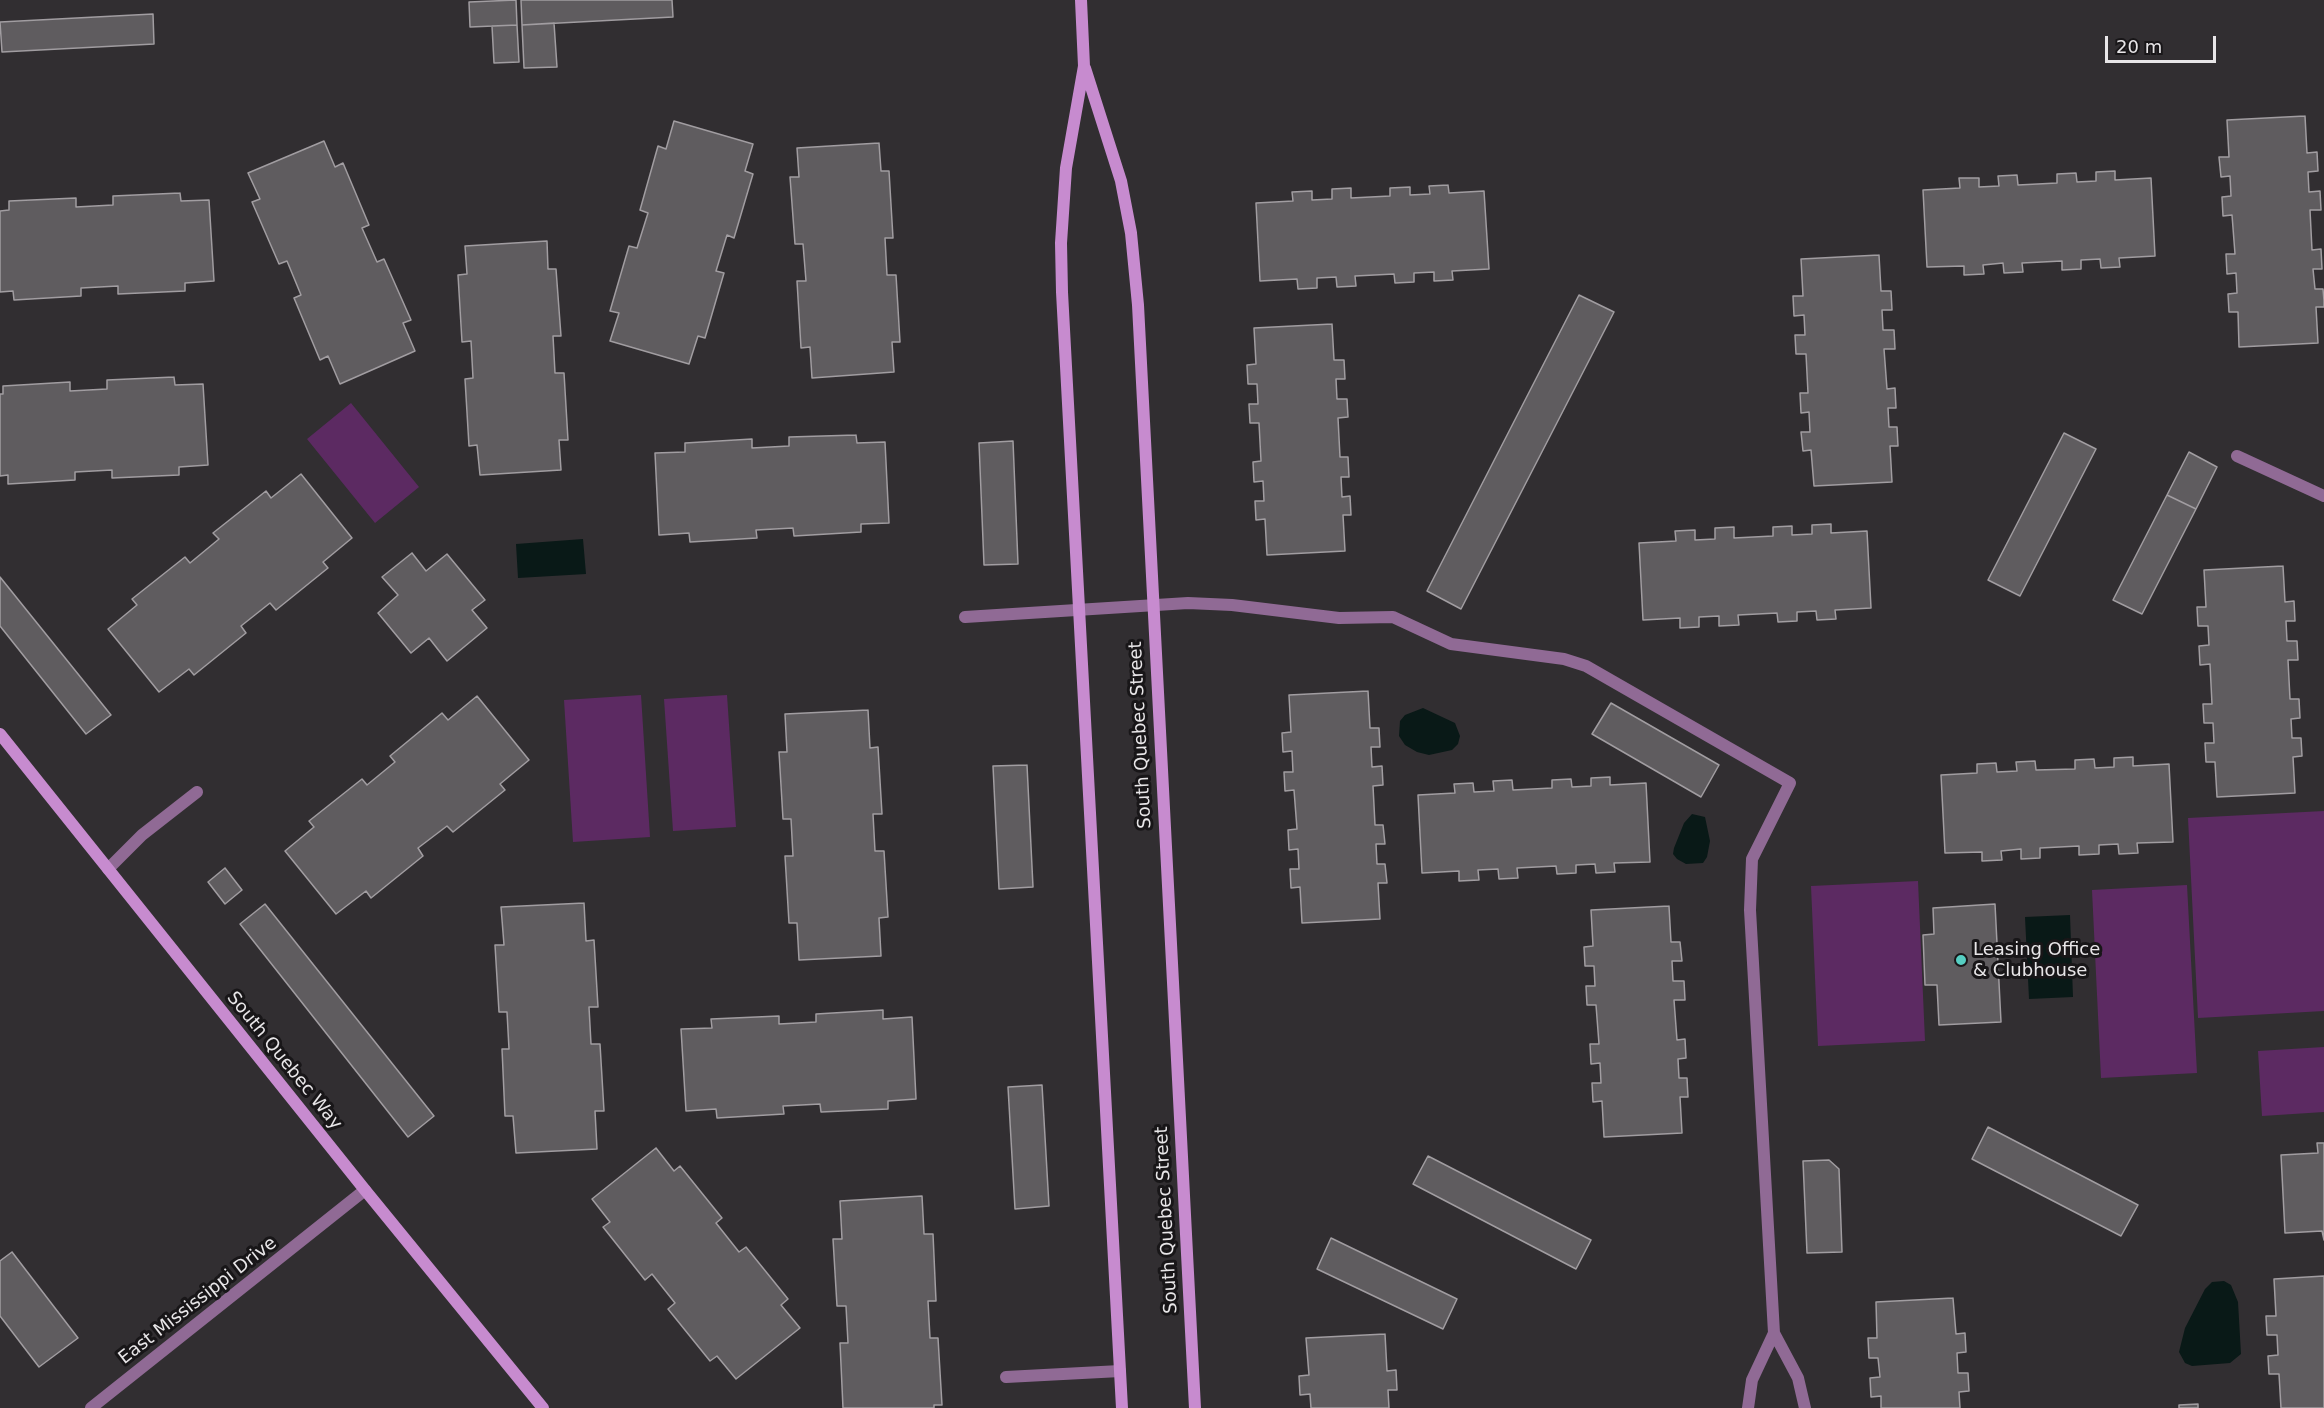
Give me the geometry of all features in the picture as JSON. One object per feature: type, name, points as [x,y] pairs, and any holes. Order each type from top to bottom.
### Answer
[{"type":"main road","name":"South Quebec Street","points":[[1081,0],[1084,66],[1066,168],[1061,243],[1122,1408]]},
{"type":"main road","name":"South Quebec Street","points":[[1084,66],[1121,182],[1133,244],[1195,1408]]},
{"type":"main road","name":"South Quebec Way","points":[[0,734],[365,1190],[543,1408]]},
{"type":"street","points":[[2237,456],[2324,496]]},
{"type":"street","points":[[965,617],[1080,608],[1217,604],[1339,618],[1393,617],[1451,644],[1576,663],[1596,670],[1790,783],[1755,851],[1749,878],[1774,1333],[1798,1378],[1805,1408]]},
{"type":"street","points":[[108,869],[142,834],[197,792]]},
{"type":"street","name":"East Mississippi Drive","points":[[91,1408],[365,1190]]},
{"type":"street","points":[[1748,1408],[1752,1380],[1774,1333]]},
{"type":"street","points":[[1006,1377],[1120,1371]]},
{"type":"shaded area","points":[[351,403],[419,487],[375,523],[307,439]]},
{"type":"shaded area","points":[[583,539],[586,574],[518,578],[516,544]]},
{"type":"shaded area","points":[[641,695],[650,837],[573,842],[564,700]]},
{"type":"shaded area","points":[[727,695],[736,827],[673,831],[664,699]]},
{"type":"shaded area","points":[[1423,708],[1455,723],[1460,736],[1458,744],[1452,750],[1429,755],[1417,752],[1405,745],[1399,736],[1400,721],[1405,715]]},
{"type":"shaded area","points":[[2324,811],[2324,1011],[2198,1018],[2188,818]]},
{"type":"shaded area","points":[[1692,814],[1705,817],[1710,841],[1707,857],[1703,863],[1686,864],[1673,854],[1684,823]]},
{"type":"shaded area","points":[[1918,881],[1925,1041],[1818,1046],[1811,886]]},
{"type":"shaded area","points":[[2187,885],[2197,1073],[2101,1078],[2092,890]]},
{"type":"shaded area","points":[[2070,915],[2073,997],[2029,999],[2025,917]]},
{"type":"shaded area","points":[[2324,1047],[2324,1112],[2262,1116],[2258,1051]]},
{"type":"shaded area","points":[[2224,1281],[2231,1285],[2238,1302],[2241,1354],[2230,1363],[2192,1366],[2185,1363],[2179,1352],[2185,1328],[2205,1289],[2212,1282]]},
{"type":"building","points":[[516,0],[517,25],[470,27],[469,2]]},
{"type":"building","points":[[521,0],[672,0],[673,17],[522,25]]},
{"type":"building","points":[[153,14],[154,44],[2,52],[0,22]]},
{"type":"building","points":[[554,23],[557,67],[524,68],[522,25]]},
{"type":"building","points":[[517,25],[519,62],[494,63],[492,26]]},
{"type":"building","points":[[2305,116],[2307,153],[2317,152],[2318,171],[2308,172],[2309,192],[2320,191],[2321,210],[2310,210],[2312,250],[2321,249],[2322,269],[2313,269],[2315,289],[2323,289],[2324,301],[2324,307],[2316,307],[2318,343],[2239,347],[2238,312],[2229,312],[2228,294],[2237,293],[2236,273],[2227,274],[2226,254],[2235,254],[2232,215],[2223,216],[2222,197],[2231,196],[2230,176],[2221,177],[2219,157],[2229,157],[2227,120]]},
{"type":"building","points":[[674,121],[753,144],[745,171],[753,174],[734,238],[727,235],[716,271],[724,273],[705,338],[698,336],[689,364],[610,341],[619,313],[610,311],[629,246],[637,248],[648,213],[640,210],[658,146],[666,149]]},
{"type":"building","points":[[324,141],[335,167],[343,163],[369,225],[362,228],[377,262],[384,259],[411,320],[403,323],[415,351],[340,384],[328,356],[320,360],[294,298],[301,295],[287,261],[279,264],[252,202],[260,199],[248,173]]},
{"type":"building","points":[[879,143],[881,171],[889,171],[893,238],[885,238],[887,275],[896,275],[900,342],[892,342],[894,372],[812,378],[810,347],[801,348],[797,281],[806,281],[803,244],[795,244],[790,177],[799,177],[797,148]]},
{"type":"building","points":[[2115,171],[2115,180],[2151,178],[2155,256],[2119,258],[2120,267],[2101,268],[2100,259],[2081,260],[2081,269],[2062,270],[2062,261],[2022,263],[2023,272],[2004,273],[2003,263],[1983,265],[1984,274],[1964,275],[1964,266],[1927,267],[1923,190],[1960,188],[1959,178],[1979,178],[1979,187],[1999,186],[1998,176],[2017,175],[2018,185],[2057,183],[2057,174],[2076,173],[2077,182],[2096,181],[2096,172]]},
{"type":"building","points":[[1448,185],[1449,193],[1484,191],[1489,269],[1452,271],[1453,280],[1434,281],[1434,272],[1414,273],[1414,282],[1395,283],[1394,274],[1355,276],[1356,286],[1337,287],[1336,277],[1317,278],[1317,288],[1298,289],[1297,279],[1260,281],[1256,203],[1293,201],[1292,192],[1312,191],[1312,200],[1332,199],[1332,189],[1351,188],[1351,198],[1390,196],[1390,188],[1410,187],[1410,195],[1430,194],[1429,186]]},
{"type":"building","points":[[180,193],[181,201],[209,200],[214,281],[185,283],[185,291],[118,294],[118,286],[81,288],[81,296],[14,300],[13,291],[0,292],[0,211],[9,210],[9,201],[76,198],[76,207],[113,205],[113,196]]},
{"type":"building","points":[[547,241],[548,269],[556,269],[561,336],[553,336],[555,373],[564,373],[568,440],[559,440],[561,470],[480,475],[477,445],[469,446],[465,379],[473,378],[471,341],[462,342],[458,275],[467,274],[465,246]]},
{"type":"building","points":[[1879,255],[1881,291],[1891,291],[1892,310],[1882,310],[1883,330],[1894,330],[1895,349],[1884,349],[1887,389],[1895,388],[1896,408],[1888,408],[1889,427],[1897,427],[1898,446],[1890,446],[1892,482],[1814,486],[1811,450],[1803,451],[1801,432],[1810,432],[1809,412],[1801,413],[1800,393],[1808,393],[1806,354],[1796,354],[1795,335],[1805,335],[1804,315],[1794,316],[1793,296],[1803,296],[1801,259]]},
{"type":"building","points":[[1579,295],[1614,312],[1461,609],[1427,591]]},
{"type":"building","points":[[1332,324],[1334,360],[1344,360],[1345,379],[1336,379],[1337,399],[1347,399],[1348,417],[1338,418],[1340,457],[1348,457],[1349,477],[1341,477],[1342,497],[1350,496],[1351,515],[1343,515],[1345,551],[1267,555],[1265,519],[1256,520],[1255,501],[1264,501],[1263,481],[1254,482],[1253,462],[1261,461],[1259,423],[1250,423],[1249,404],[1258,404],[1257,384],[1248,384],[1247,365],[1256,364],[1254,328]]},
{"type":"building","points":[[174,377],[175,385],[203,384],[208,465],[179,467],[179,475],[112,478],[112,470],[75,472],[75,480],[8,484],[8,475],[0,476],[0,394],[3,394],[3,386],[70,382],[70,391],[107,389],[107,380]]},
{"type":"building","points":[[2064,433],[2096,449],[2020,596],[1988,580]]},
{"type":"building","points":[[856,435],[857,443],[885,442],[889,523],[861,524],[861,532],[794,536],[793,528],[756,530],[757,538],[690,542],[689,533],[659,535],[655,453],[685,452],[685,443],[752,439],[752,448],[789,446],[789,437]]},
{"type":"building","points":[[1013,441],[1018,564],[984,565],[979,443]]},
{"type":"building","points":[[2189,452],[2217,467],[2196,509],[2167,495]]},
{"type":"building","points":[[301,474],[352,538],[323,562],[328,568],[276,610],[270,603],[241,626],[246,633],[194,675],[189,669],[159,692],[108,629],[137,605],[132,599],[185,557],[190,563],[219,539],[213,533],[266,491],[271,498]]},
{"type":"building","points":[[2167,495],[2196,509],[2142,614],[2113,600]]},
{"type":"building","points":[[1831,524],[1831,533],[1867,531],[1871,608],[1835,610],[1836,619],[1817,620],[1816,611],[1797,612],[1797,621],[1778,622],[1777,613],[1738,615],[1739,625],[1719,626],[1719,616],[1699,617],[1699,627],[1680,628],[1680,618],[1643,620],[1639,543],[1676,541],[1675,531],[1695,530],[1695,540],[1715,539],[1715,528],[1734,527],[1734,538],[1773,536],[1773,527],[1792,526],[1792,535],[1812,534],[1812,525]]},
{"type":"building","points":[[412,553],[426,571],[447,554],[485,600],[472,610],[487,628],[447,661],[429,638],[411,653],[378,613],[398,595],[382,577]]},
{"type":"building","points":[[2283,566],[2285,602],[2294,601],[2295,621],[2286,621],[2287,641],[2297,641],[2298,660],[2288,660],[2290,699],[2299,699],[2300,718],[2291,719],[2292,738],[2301,738],[2302,756],[2293,757],[2295,793],[2217,797],[2215,762],[2206,762],[2205,743],[2214,743],[2213,723],[2204,723],[2203,704],[2212,704],[2210,664],[2200,665],[2199,646],[2209,645],[2208,626],[2198,626],[2197,607],[2206,607],[2204,570]]},
{"type":"building","points":[[0,577],[111,715],[86,734],[0,626]]},
{"type":"building","points":[[1368,691],[1370,728],[1379,728],[1380,747],[1371,747],[1372,767],[1382,766],[1383,785],[1373,786],[1375,825],[1383,825],[1385,844],[1376,844],[1377,864],[1385,864],[1387,883],[1378,883],[1380,919],[1302,923],[1300,887],[1291,888],[1290,869],[1299,869],[1298,849],[1289,850],[1288,830],[1297,829],[1294,790],[1285,791],[1284,772],[1293,772],[1292,751],[1283,752],[1282,733],[1291,732],[1289,695]]},
{"type":"building","points":[[477,696],[529,760],[500,784],[505,790],[453,832],[447,826],[418,848],[423,856],[371,898],[366,891],[336,914],[285,851],[314,827],[309,821],[362,779],[367,785],[395,762],[390,756],[442,713],[448,720]]},
{"type":"building","points":[[1611,703],[1719,765],[1701,797],[1592,734]]},
{"type":"building","points":[[868,710],[870,748],[878,747],[882,814],[873,814],[875,851],[884,851],[888,917],[879,918],[881,956],[799,960],[797,923],[789,923],[785,856],[793,856],[791,819],[783,819],[779,752],[787,752],[785,714]]},
{"type":"building","points":[[2133,757],[2133,766],[2169,764],[2173,842],[2137,843],[2138,853],[2119,854],[2118,844],[2099,845],[2099,854],[2079,855],[2079,846],[2040,848],[2040,858],[2021,859],[2021,849],[2001,851],[2002,860],[1982,861],[1982,852],[1945,853],[1941,775],[1977,773],[1977,764],[1996,763],[1997,772],[2017,771],[2016,762],[2035,761],[2036,770],[2075,769],[2075,760],[2094,759],[2095,768],[2114,767],[2114,758]]},
{"type":"building","points":[[1027,765],[1033,887],[999,889],[993,766]]},
{"type":"building","points":[[1610,777],[1610,785],[1646,783],[1650,862],[1614,863],[1615,872],[1596,873],[1595,864],[1576,865],[1576,873],[1557,874],[1556,866],[1517,868],[1518,878],[1499,879],[1498,869],[1478,870],[1479,880],[1459,881],[1459,871],[1422,873],[1418,795],[1455,793],[1454,784],[1473,783],[1474,792],[1494,791],[1493,781],[1512,780],[1513,790],[1552,788],[1552,780],[1571,779],[1572,787],[1591,786],[1591,778]]},
{"type":"building","points":[[225,868],[242,890],[225,904],[208,882]]},
{"type":"building","points":[[584,903],[586,941],[594,940],[598,1007],[589,1007],[591,1044],[600,1044],[604,1111],[595,1111],[597,1149],[516,1153],[513,1116],[505,1116],[502,1049],[509,1049],[507,1012],[499,1012],[495,945],[504,945],[501,907]]},
{"type":"building","points":[[265,904],[434,1116],[408,1137],[240,924]]},
{"type":"building","name":"Leasing Office & Clubhouse","points":[[1995,904],[2001,1022],[1939,1025],[1937,985],[1925,985],[1923,935],[1934,934],[1933,908]]},
{"type":"building","points":[[1669,906],[1671,942],[1680,942],[1682,961],[1672,961],[1673,981],[1684,981],[1685,1000],[1674,1000],[1677,1040],[1685,1039],[1686,1058],[1678,1059],[1679,1078],[1687,1078],[1688,1097],[1680,1097],[1682,1133],[1604,1137],[1602,1101],[1593,1102],[1592,1083],[1601,1083],[1600,1063],[1591,1064],[1590,1044],[1599,1044],[1596,1005],[1587,1005],[1586,986],[1595,986],[1594,966],[1585,966],[1584,947],[1593,946],[1591,910]]},
{"type":"building","points":[[883,1010],[883,1019],[912,1017],[916,1099],[888,1101],[888,1109],[821,1112],[820,1104],[783,1106],[784,1114],[717,1118],[716,1109],[686,1111],[681,1029],[712,1028],[711,1019],[779,1016],[779,1024],[816,1022],[816,1014]]},
{"type":"building","points":[[1042,1085],[1049,1206],[1015,1209],[1008,1087]]},
{"type":"building","points":[[1988,1127],[2138,1205],[2121,1236],[1972,1159]]},
{"type":"building","points":[[2317,1143],[2324,1143],[2324,1240],[2322,1231],[2285,1233],[2281,1155],[2318,1153]]},
{"type":"building","points":[[656,1148],[674,1171],[680,1166],[722,1218],[716,1223],[739,1252],[746,1247],[788,1299],[781,1305],[800,1328],[736,1379],[717,1356],[710,1361],[668,1309],[675,1303],[652,1274],[645,1280],[603,1227],[610,1222],[592,1199]]},
{"type":"building","points":[[1428,1156],[1591,1240],[1576,1269],[1413,1184]]},
{"type":"building","points":[[1829,1160],[1839,1169],[1842,1252],[1807,1253],[1803,1161]]},
{"type":"building","points":[[922,1196],[924,1234],[933,1234],[936,1301],[928,1301],[930,1338],[938,1338],[942,1405],[934,1405],[934,1408],[843,1408],[840,1343],[848,1343],[846,1306],[837,1306],[833,1239],[842,1239],[840,1201]]},
{"type":"building","points":[[1331,1238],[1457,1299],[1443,1329],[1317,1269]]},
{"type":"building","points":[[12,1252],[78,1338],[39,1367],[0,1316],[0,1261]]},
{"type":"building","points":[[2324,1276],[2324,1408],[2281,1408],[2279,1374],[2269,1374],[2268,1356],[2278,1355],[2277,1335],[2267,1335],[2266,1316],[2276,1316],[2274,1279]]},
{"type":"building","points":[[1953,1298],[1956,1334],[1965,1333],[1966,1352],[1957,1353],[1958,1373],[1968,1373],[1969,1391],[1959,1392],[1960,1408],[1881,1408],[1881,1396],[1871,1397],[1870,1378],[1880,1377],[1878,1358],[1869,1358],[1868,1338],[1877,1338],[1876,1302]]},
{"type":"building","points":[[1385,1334],[1387,1371],[1396,1370],[1397,1390],[1388,1390],[1389,1408],[1311,1408],[1310,1394],[1300,1395],[1299,1376],[1309,1375],[1306,1338]]},
{"type":"building","points":[[2198,1404],[2198,1408],[2179,1408],[2179,1405]]},
{"type":"place","name":"Leasing Office & Clubhouse","points":[[1961,960]]}]
